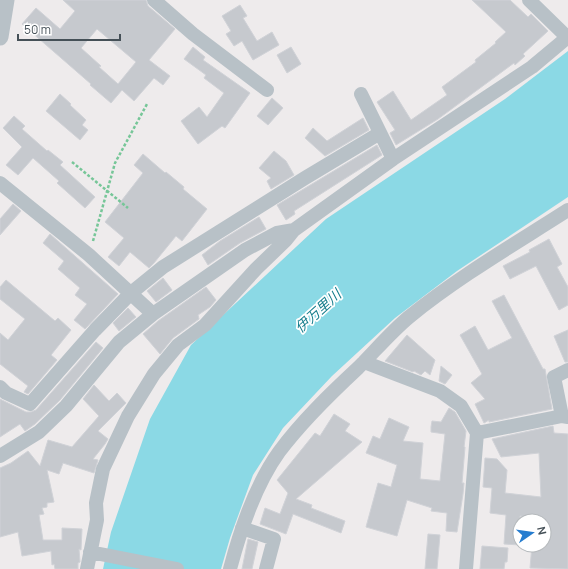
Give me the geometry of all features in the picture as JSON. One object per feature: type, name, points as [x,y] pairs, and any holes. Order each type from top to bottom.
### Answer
[{"type":"street","points":[[0,38],[6,0]]},
{"type":"street","points":[[154,0],[193,34],[267,90]]},
{"type":"street","points":[[87,569],[97,520],[96,503],[103,469],[128,416],[154,374],[178,345],[205,325],[294,230],[393,159],[532,66],[568,37],[529,0]]},
{"type":"street","points":[[361,94],[393,159]]},
{"type":"street","points":[[0,387],[6,392],[30,404],[95,330],[131,294],[163,267],[380,133]]},
{"type":"street","points":[[0,183],[89,255],[153,314]]},
{"type":"street","points":[[230,569],[242,528],[256,494],[278,454],[296,431],[385,340],[410,317],[466,276],[568,210]]},
{"type":"street","points":[[0,456],[39,432],[66,406],[119,342],[153,314],[245,250],[277,233],[294,230]]},
{"type":"street","points":[[364,362],[440,391],[461,406],[477,433],[466,569]]},
{"type":"street","points":[[477,433],[565,417],[554,377],[568,370]]},
{"type":"street","points":[[242,528],[274,539],[266,569]]},
{"type":"street","points":[[90,552],[177,569]]},
{"type":"path","points":[[89,255],[116,162],[146,104]]},
{"type":"path","points":[[72,162],[128,208]]},
{"type":"water","name":"伊万里川","points":[[568,51],[568,197],[457,271],[395,318],[332,376],[283,428],[253,475],[230,538],[221,569],[103,569],[111,532],[150,419],[191,345],[326,219],[505,99]]},
{"type":"building","points":[[63,0],[146,0],[148,6],[175,29],[149,60],[170,76],[163,85],[154,78],[134,101],[122,90],[111,103],[22,24],[36,8],[60,29],[75,11]],"holes":[[[97,29],[136,62],[118,84],[81,48]]]},
{"type":"building","points":[[472,0],[510,0],[528,17],[531,14],[548,31],[523,54],[525,56],[515,65],[514,63],[438,119],[396,145],[390,133],[395,130],[377,102],[393,91],[411,120],[447,95],[442,87],[476,62],[475,60],[496,43],[495,42],[506,32]]},
{"type":"building","points":[[240,5],[247,16],[243,18],[257,41],[272,32],[279,45],[253,60],[242,41],[234,46],[226,34],[231,31],[222,16]]},
{"type":"building","points":[[193,47],[205,57],[203,60],[250,93],[225,128],[222,126],[198,144],[181,121],[199,107],[207,117],[224,93],[204,78],[206,75],[184,59]]},
{"type":"building","points":[[291,47],[301,64],[287,73],[277,55]]},
{"type":"building","points":[[60,94],[86,120],[82,125],[88,130],[80,140],[46,111]]},
{"type":"building","points":[[272,98],[283,108],[268,125],[257,116]]},
{"type":"building","points":[[14,116],[25,126],[22,129],[47,151],[48,150],[63,162],[60,165],[95,197],[85,208],[57,183],[59,181],[33,158],[18,175],[6,165],[22,147],[3,128]]},
{"type":"building","points":[[363,118],[369,130],[325,156],[305,138],[313,128],[327,141]]},
{"type":"building","points":[[377,145],[382,155],[294,211],[295,214],[286,220],[277,205]]},
{"type":"building","points":[[274,151],[286,161],[294,175],[271,189],[267,181],[271,178],[259,168]]},
{"type":"building","points":[[143,154],[184,187],[183,189],[207,209],[182,241],[176,236],[149,268],[130,252],[119,266],[108,257],[124,238],[105,222],[143,173],[134,165]]},
{"type":"building","points":[[13,204],[21,211],[0,235],[0,219]]},
{"type":"building","points":[[259,217],[266,229],[240,243],[208,265],[202,255],[220,241]]},
{"type":"building","points":[[50,234],[118,294],[85,329],[74,320],[87,304],[75,295],[80,288],[58,269],[64,261],[43,243]]},
{"type":"building","points":[[549,239],[562,264],[557,267],[568,287],[568,305],[559,310],[536,266],[510,279],[503,266],[530,252],[529,250]]},
{"type":"building","points":[[163,278],[172,290],[156,302],[147,291]]},
{"type":"building","points":[[6,280],[55,321],[58,318],[71,330],[51,355],[57,360],[28,394],[24,392],[28,386],[0,364],[0,333],[8,340],[25,319],[0,299],[0,287]]},
{"type":"building","points":[[206,287],[216,300],[210,307],[198,315],[199,319],[173,338],[160,354],[143,334],[158,321]]},
{"type":"building","points":[[504,295],[543,369],[545,369],[552,409],[489,422],[489,420],[484,423],[475,404],[485,399],[471,383],[482,374],[460,335],[475,326],[488,350],[512,338],[492,301]]},
{"type":"building","points":[[128,308],[136,317],[119,331],[113,323]]},
{"type":"building","points":[[568,330],[568,362],[565,362],[554,336]]},
{"type":"building","points":[[407,335],[435,360],[430,375],[425,371],[421,375],[385,361]]},
{"type":"building","points":[[96,342],[103,348],[60,400],[35,424],[25,431],[20,424],[0,437],[0,399],[26,412],[36,410]]},
{"type":"building","points":[[441,366],[452,375],[445,384],[439,381]]},
{"type":"building","points":[[94,385],[109,401],[117,393],[126,403],[98,431],[108,439],[93,459],[98,460],[94,473],[63,463],[59,474],[47,470],[54,502],[47,503],[47,507],[42,508],[44,514],[39,515],[43,540],[62,540],[62,528],[82,529],[81,550],[79,549],[80,562],[78,563],[78,569],[55,569],[54,564],[52,565],[51,551],[22,556],[18,532],[0,537],[0,468],[11,463],[28,451],[40,466],[48,440],[72,447],[99,416],[83,399]]},
{"type":"building","points":[[449,408],[455,412],[466,431],[462,483],[464,483],[457,532],[446,531],[447,513],[431,511],[432,508],[407,500],[397,536],[366,527],[378,483],[391,487],[397,465],[366,453],[373,436],[380,439],[389,418],[409,427],[403,441],[423,443],[420,479],[440,481],[445,434],[431,432],[431,427],[432,421],[441,422]]},
{"type":"building","points":[[334,414],[350,424],[345,431],[362,442],[296,499],[312,505],[311,508],[345,521],[341,533],[293,514],[286,534],[260,524],[265,508],[280,514],[288,493],[277,480],[315,433],[320,436]]},
{"type":"building","points":[[553,426],[554,433],[568,434],[568,569],[530,568],[531,553],[552,553],[552,513],[512,513],[512,544],[504,544],[506,515],[490,513],[492,488],[483,487],[485,458],[497,459],[507,470],[505,493],[541,497],[539,453],[501,457],[492,439]]},
{"type":"building","points":[[428,534],[440,535],[437,569],[425,569]]},
{"type":"building","points":[[248,539],[258,542],[252,569],[242,569]]},
{"type":"building","points":[[482,546],[508,548],[507,562],[505,562],[504,569],[480,569]]}]
